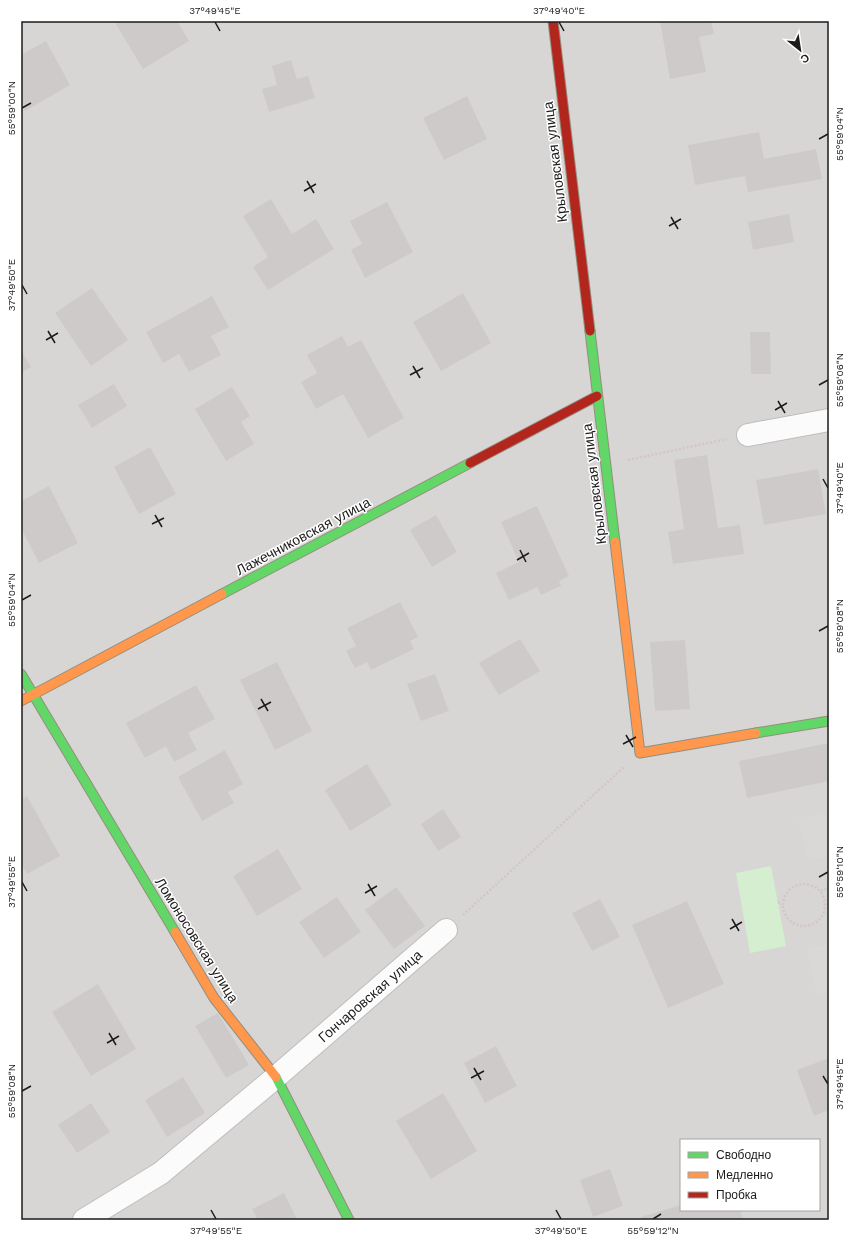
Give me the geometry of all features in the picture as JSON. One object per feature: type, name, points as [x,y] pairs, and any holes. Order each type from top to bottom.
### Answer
[{"type":"street","name":"Крыловская улица","points":[[553,21],[640,753]]},
{"type":"street","name":"Лажечниковская улица","points":[[21,701],[597,396]]},
{"type":"street","points":[[748,435],[829,420]]},
{"type":"street","name":"Ломоносовская улица","points":[[21,674],[214,998],[276,1077],[349,1220]]},
{"type":"street","points":[[640,753],[829,721]]},
{"type":"street","name":"Гончаровская улица","points":[[84,1220],[161,1173],[276,1077],[446,930]]},
{"type":"path","points":[[606,465],[748,435]]},
{"type":"path","points":[[446,930],[640,753]]},
{"type":"path","points":[[803,883],[810,884],[820,891],[824,898],[825,905],[823,915],[812,924],[805,926],[792,923],[783,912],[782,904],[784,895],[789,889],[795,885],[803,883]]},
{"type":"path","points":[[820,891],[829,887]]},
{"type":"path","points":[[778,902],[782,904]]},
{"type":"shaded area","points":[[21,21],[829,21],[829,1220],[21,1220]]},
{"type":"shaded area","points":[[829,813],[829,871],[825,857],[808,861],[798,820]]},
{"type":"shaded area","points":[[829,944],[829,993],[817,996],[806,949]]},
{"type":"green space","points":[[771,866],[786,946],[750,953],[736,873]]},
{"type":"building","points":[[114,21],[177,21],[189,41],[143,69]]},
{"type":"building","points":[[660,21],[711,21],[714,34],[699,37],[706,72],[670,79]]},
{"type":"building","points":[[46,41],[70,85],[25,111],[21,104],[21,55]]},
{"type":"building","points":[[291,60],[297,79],[308,76],[315,98],[269,112],[262,89],[277,85],[272,66]]},
{"type":"building","points":[[467,96],[487,139],[444,160],[423,118]]},
{"type":"building","points":[[759,132],[764,159],[816,149],[822,179],[748,192],[745,176],[695,185],[688,145]]},
{"type":"building","points":[[271,199],[292,234],[316,219],[334,249],[268,290],[253,267],[268,257],[243,216]]},
{"type":"building","points":[[387,202],[413,252],[365,278],[351,250],[362,244],[350,221]]},
{"type":"building","points":[[789,214],[794,242],[753,250],[748,222]]},
{"type":"building","points":[[92,288],[128,340],[91,366],[55,313]]},
{"type":"building","points":[[463,293],[491,343],[441,371],[413,322]]},
{"type":"building","points":[[212,296],[229,327],[211,336],[221,355],[189,372],[179,354],[163,363],[146,332]]},
{"type":"building","points":[[750,332],[770,332],[771,374],[751,374]]},
{"type":"building","points":[[342,336],[348,347],[361,340],[404,418],[368,438],[343,394],[316,409],[301,382],[317,373],[307,355]]},
{"type":"building","points":[[21,350],[31,367],[21,373]]},
{"type":"building","points":[[114,384],[127,406],[92,428],[78,405]]},
{"type":"building","points":[[232,387],[250,416],[241,422],[254,444],[226,461],[195,409]]},
{"type":"building","points":[[150,447],[176,494],[139,514],[114,467]]},
{"type":"building","points":[[707,455],[718,528],[740,525],[744,554],[673,564],[668,532],[684,529],[674,460]]},
{"type":"building","points":[[818,469],[826,514],[764,525],[756,480]]},
{"type":"building","points":[[49,486],[78,543],[39,563],[21,528],[21,501]]},
{"type":"building","points":[[537,506],[569,576],[559,581],[561,586],[541,595],[537,587],[509,600],[496,573],[519,562],[501,522]]},
{"type":"building","points":[[436,515],[457,552],[432,567],[410,530]]},
{"type":"building","points":[[400,602],[418,637],[410,641],[414,649],[371,670],[367,662],[355,668],[346,651],[356,646],[347,628]]},
{"type":"building","points":[[520,639],[540,671],[499,695],[479,663]]},
{"type":"building","points":[[685,640],[690,709],[655,711],[650,642]]},
{"type":"building","points":[[277,662],[312,731],[275,750],[240,680]]},
{"type":"building","points":[[435,674],[449,711],[421,721],[407,684]]},
{"type":"building","points":[[196,685],[215,719],[188,733],[197,750],[174,762],[166,746],[145,758],[126,723]]},
{"type":"building","points":[[829,743],[829,781],[747,798],[739,761]]},
{"type":"building","points":[[225,750],[243,784],[228,792],[234,803],[202,821],[178,777]]},
{"type":"building","points":[[367,764],[392,805],[350,831],[325,790]]},
{"type":"building","points":[[27,796],[60,856],[27,874],[21,863],[21,800]]},
{"type":"building","points":[[443,809],[461,837],[438,851],[421,824]]},
{"type":"building","points":[[278,849],[302,889],[257,916],[233,876]]},
{"type":"building","points":[[396,887],[425,926],[394,949],[365,910]]},
{"type":"building","points":[[337,897],[361,932],[324,958],[299,922]]},
{"type":"building","points":[[600,899],[620,937],[592,951],[572,913]]},
{"type":"building","points":[[687,901],[724,984],[668,1008],[632,925]]},
{"type":"building","points":[[98,984],[136,1049],[91,1076],[52,1012]]},
{"type":"building","points":[[218,1013],[249,1065],[226,1078],[195,1026]]},
{"type":"building","points":[[496,1046],[517,1086],[485,1103],[464,1063]]},
{"type":"building","points":[[829,1058],[829,1110],[814,1116],[797,1070]]},
{"type":"building","points":[[183,1077],[205,1113],[167,1137],[145,1100]]},
{"type":"building","points":[[443,1093],[477,1151],[431,1179],[396,1121]]},
{"type":"building","points":[[91,1103],[110,1132],[77,1153],[58,1125]]},
{"type":"building","points":[[610,1169],[623,1206],[593,1217],[580,1180]]},
{"type":"building","points":[[284,1193],[297,1220],[258,1220],[252,1209]]},
{"type":"building","points":[[680,1205],[680,1211],[740,1211],[743,1220],[642,1220],[641,1217]]},
{"type":"traffic: fast","points":[[590,331],[615,542]]},
{"type":"traffic: fast","points":[[222,594],[470,463]]},
{"type":"traffic: fast","points":[[21,674],[175,932]]},
{"type":"traffic: fast","points":[[756,733],[829,721]]},
{"type":"traffic: fast","points":[[276,1077],[349,1220]]},
{"type":"traffic: slow","points":[[615,542],[640,753],[756,733]]},
{"type":"traffic: slow","points":[[21,701],[222,594]]},
{"type":"traffic: slow","points":[[175,932],[214,998],[276,1077]]},
{"type":"traffic: jam","points":[[553,21],[590,331]]},
{"type":"traffic: jam","points":[[470,463],[597,396]]}]
